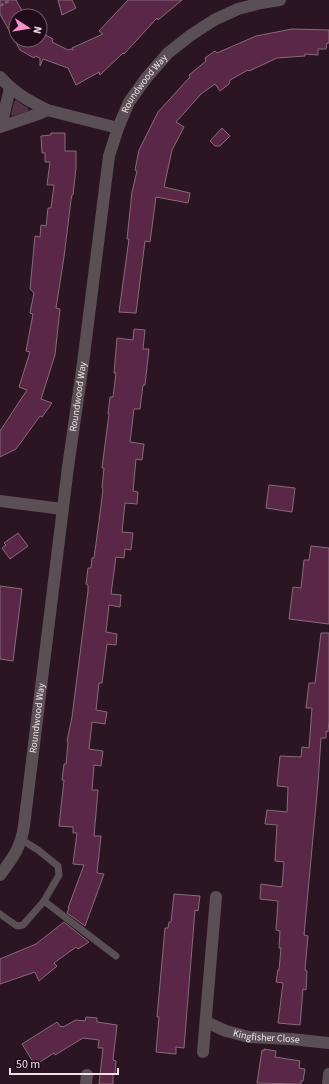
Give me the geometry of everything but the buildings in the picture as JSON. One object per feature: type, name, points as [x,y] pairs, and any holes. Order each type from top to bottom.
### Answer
[{"type":"street","name":"Roundwood Way","points":[[0,875],[15,856],[22,840],[62,509],[83,363],[108,164],[118,128],[129,102],[147,77],[168,53],[191,35],[214,20],[238,9],[261,1],[280,0]]},
{"type":"street","points":[[0,77],[10,88],[22,97],[47,110],[118,128]]},
{"type":"street","points":[[1,127],[10,88]]},
{"type":"street","points":[[1,127],[41,114],[47,110]]},
{"type":"street","points":[[0,501],[62,509]]},
{"type":"street","points":[[203,1052],[216,898]]},
{"type":"street","name":"Kingfisher Close","points":[[206,1022],[226,1031],[249,1037],[329,1043]]},
{"type":"street","points":[[328,1084],[329,1074]]},
{"type":"lane","points":[[0,914],[17,926],[22,925],[44,901],[59,875],[58,866],[38,850],[22,840]]},
{"type":"lane","points":[[44,901],[116,956]]},
{"type":"path","points":[[0,6],[10,0]]},
{"type":"shaded area","points":[[16,100],[28,108],[28,111],[12,116],[11,114],[14,102]]}]
